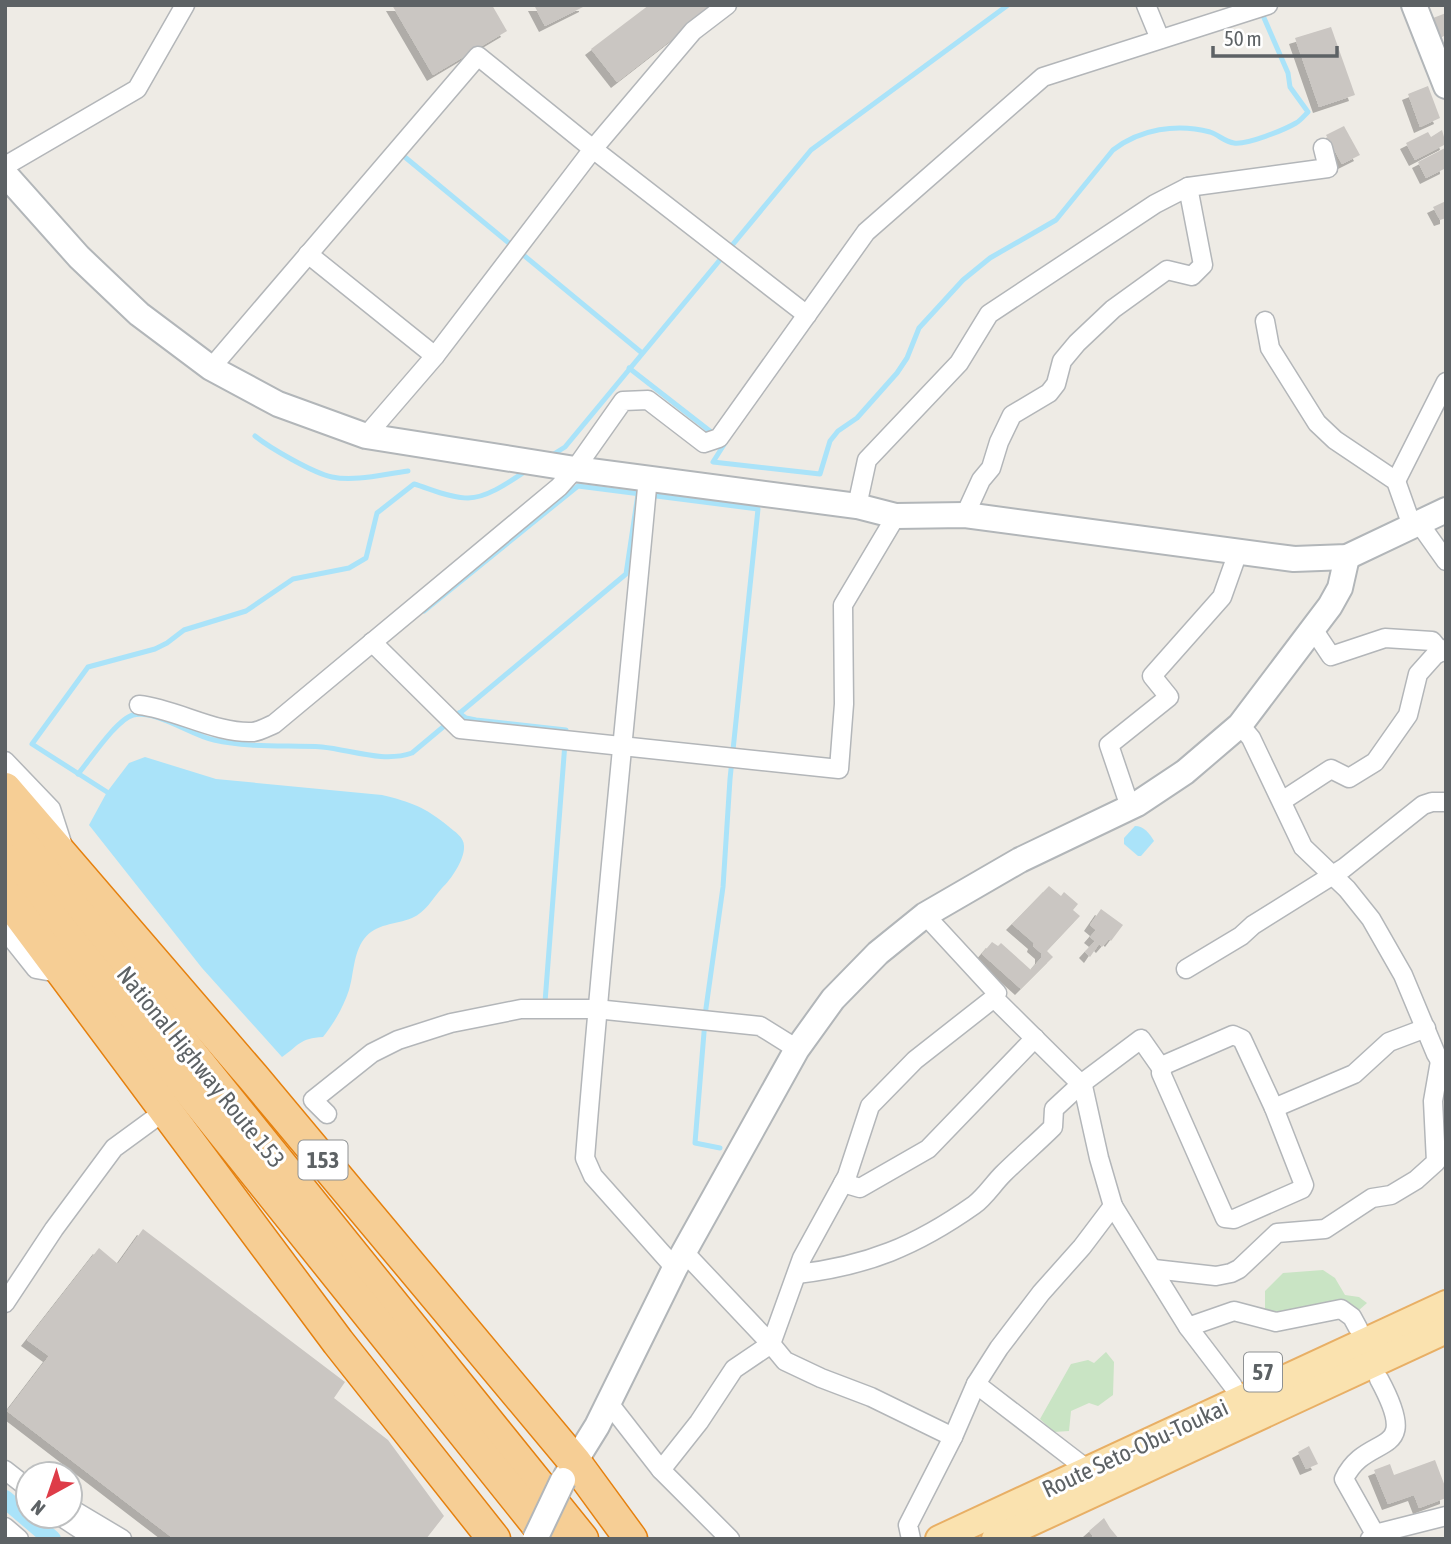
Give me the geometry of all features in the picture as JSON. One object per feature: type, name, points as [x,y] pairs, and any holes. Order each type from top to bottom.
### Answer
[{"type":"highway","name":"153","points":[[5,789],[253,1077],[569,1471],[631,1539]]},
{"type":"highway","name":"National Highway Route 153","points":[[5,822],[582,1539]]},
{"type":"highway","name":"National Highway Route 153","points":[[5,860],[549,1539]]},
{"type":"highway","points":[[5,895],[338,1342],[494,1539]]},
{"type":"main road","name":"57","points":[[1088,1470],[1102,1451],[1138,1430],[1446,1286]]},
{"type":"main road","name":"Route Seto-Obu-Toukai","points":[[995,1539],[1080,1498],[1154,1453],[1446,1304]]},
{"type":"main road","name":"Route Seto-Obu-Toukai","points":[[939,1539],[1088,1470],[1154,1453],[1446,1330]]},
{"type":"main road","name":"57","points":[[1080,1498],[1136,1490],[1446,1349]]},
{"type":"street","points":[[5,166],[137,89],[185,5]]},
{"type":"street","points":[[366,436],[435,356],[593,149],[693,31],[727,5]]},
{"type":"street","points":[[1146,5],[1160,39]]},
{"type":"street","points":[[139,705],[159,707],[238,732],[256,732],[274,724],[559,487],[623,401],[648,400],[704,443],[719,438],[866,232],[1043,77],[1268,5]]},
{"type":"street","points":[[1414,5],[1443,70]]},
{"type":"street","points":[[211,368],[478,56],[807,315]]},
{"type":"street","points":[[857,506],[867,460],[959,363],[989,314],[1155,204],[1188,187],[1328,168],[1323,148]]},
{"type":"street","points":[[5,174],[79,257],[139,314],[211,368],[278,404],[366,436],[575,469],[857,506],[896,516],[965,515],[1294,559],[1347,557],[1446,510]]},
{"type":"street","points":[[965,515],[981,480],[991,468],[999,442],[1012,415],[1049,393],[1056,384],[1062,361],[1077,343],[1113,309],[1167,270],[1192,276],[1203,265],[1188,187]]},
{"type":"street","points":[[308,254],[435,356]]},
{"type":"street","points":[[1265,321],[1270,348],[1317,423],[1335,440],[1396,481],[1415,524],[1446,561]]},
{"type":"street","points":[[1396,481],[1446,382]]},
{"type":"street","points":[[648,477],[596,1009],[585,1158],[593,1176],[771,1344],[785,1361],[871,1397],[953,1437]]},
{"type":"street","points":[[372,642],[460,729],[839,769],[844,705],[843,605],[896,516]]},
{"type":"street","points":[[1130,807],[1109,745],[1168,696],[1152,676],[1222,597],[1238,552]]},
{"type":"street","points":[[535,1539],[569,1471],[597,1426],[679,1260],[797,1049],[833,999],[878,953],[925,915],[1020,860],[1130,807],[1185,772],[1240,725],[1313,629],[1340,588],[1347,557]]},
{"type":"street","points":[[1282,801],[1331,769],[1349,778],[1376,762],[1408,715],[1418,674],[1443,651],[1433,641],[1385,638],[1331,656],[1313,629]]},
{"type":"street","points":[[1154,1269],[1216,1276],[1231,1273],[1239,1269],[1277,1233],[1325,1229],[1372,1198],[1391,1195],[1416,1180],[1436,1162],[1433,1101],[1442,1058],[1403,975],[1371,919],[1333,874],[1303,846],[1251,738],[1240,725]]},
{"type":"street","points":[[5,761],[51,809],[68,861]]},
{"type":"street","points":[[1186,969],[1241,936],[1253,925],[1381,841],[1423,805],[1446,802]]},
{"type":"street","points":[[662,1470],[699,1422],[734,1369],[771,1344],[810,1243],[843,1183],[870,1105],[915,1060],[994,999],[997,993],[925,915]]},
{"type":"street","points":[[5,930],[36,969],[64,974]]},
{"type":"street","points":[[994,999],[1081,1084],[1098,1158],[1113,1206],[1188,1327],[1233,1386]]},
{"type":"street","points":[[327,1114],[313,1100],[372,1054],[398,1040],[451,1023],[521,1010],[596,1009],[760,1026],[797,1049]]},
{"type":"street","points":[[1275,1108],[1354,1074],[1389,1042],[1426,1028]]},
{"type":"street","points":[[1233,1035],[1242,1039],[1275,1108],[1304,1185],[1303,1189],[1234,1219],[1225,1218],[1161,1073],[1162,1069],[1164,1065],[1233,1035]]},
{"type":"street","points":[[843,1183],[860,1188],[928,1149],[1035,1038]]},
{"type":"street","points":[[797,1274],[833,1270],[882,1257],[976,1204],[1001,1176],[1054,1127],[1054,1109],[1081,1084],[1141,1039],[1162,1069]]},
{"type":"street","points":[[5,1303],[62,1217],[114,1148],[166,1110]]},
{"type":"street","points":[[911,1539],[908,1525],[953,1437],[976,1384],[1024,1315],[1083,1247],[1113,1206]]},
{"type":"street","points":[[1188,1327],[1234,1311],[1276,1322],[1341,1309],[1352,1317],[1358,1328]]},
{"type":"street","points":[[1379,1379],[1394,1406],[1397,1424],[1391,1440],[1351,1465],[1344,1479],[1372,1537],[1446,1516]]},
{"type":"street","points":[[976,1384],[1088,1470]]},
{"type":"street","points":[[608,1402],[662,1470],[730,1539]]},
{"type":"street","points":[[84,1516],[122,1539]]},
{"type":"street","points":[[5,1527],[19,1539]]},
{"type":"green space","points":[[1323,1270],[1335,1278],[1345,1295],[1359,1297],[1367,1303],[1358,1311],[1352,1306],[1265,1314],[1265,1291],[1283,1273]]},
{"type":"green space","points":[[1106,1352],[1114,1362],[1113,1395],[1098,1406],[1089,1403],[1071,1411],[1069,1431],[1054,1432],[1040,1419],[1071,1364],[1088,1360],[1094,1363]]},
{"type":"water","points":[[145,757],[216,779],[382,795],[401,800],[432,814],[459,835],[464,843],[464,851],[457,869],[421,912],[412,918],[380,927],[364,939],[356,958],[347,997],[323,1037],[304,1041],[282,1057],[202,968],[89,825],[107,792],[129,763]]},
{"type":"water","points":[[1135,826],[1144,829],[1154,841],[1141,856],[1124,844],[1124,838]]},
{"type":"building","points":[[392,5],[492,5],[507,31],[433,75]]},
{"type":"building","points":[[534,5],[585,5],[585,6],[545,26]]},
{"type":"building","points":[[649,5],[716,5],[617,82],[591,49]]},
{"type":"building","points":[[1446,13],[1446,35],[1436,40],[1428,20]]},
{"type":"building","points":[[1331,27],[1355,95],[1319,107],[1295,38]]},
{"type":"building","points":[[1428,86],[1440,118],[1420,127],[1408,94]]},
{"type":"building","points":[[1344,126],[1360,155],[1342,164],[1326,135]]},
{"type":"building","points":[[1442,130],[1446,144],[1415,160],[1406,143],[1428,132],[1431,137]]},
{"type":"building","points":[[1445,148],[1446,168],[1426,178],[1418,162]]},
{"type":"building","points":[[1446,201],[1446,218],[1440,220],[1433,207]]},
{"type":"building","points":[[1049,886],[1061,896],[1064,892],[1078,904],[1073,910],[1080,916],[1047,951],[1053,957],[1021,989],[982,954],[992,942],[998,946],[1001,943],[1031,970],[1041,958],[1041,953],[1033,946],[1034,943],[1012,924]]},
{"type":"building","points":[[1101,909],[1123,925],[1111,941],[1109,939],[1102,947],[1099,944],[1090,957],[1085,952],[1095,941],[1090,937],[1096,930],[1090,925]]},
{"type":"building","points":[[143,1229],[345,1382],[334,1398],[388,1440],[444,1516],[426,1539],[174,1539],[84,1470],[84,1460],[71,1460],[7,1411],[49,1356],[27,1340],[99,1248],[118,1264]]},
{"type":"building","points":[[1309,1446],[1318,1464],[1306,1469],[1298,1452]]},
{"type":"building","points":[[1435,1460],[1446,1489],[1446,1498],[1419,1508],[1414,1495],[1388,1504],[1374,1470],[1390,1464],[1394,1475]]},
{"type":"building","points":[[1104,1518],[1119,1539],[1090,1539],[1093,1536],[1089,1531]]},
{"type":"waterway","points":[[549,457],[565,447],[811,150],[1008,5]]},
{"type":"waterway","points":[[723,442],[725,443],[713,462],[820,474],[830,441],[838,431],[857,418],[897,373],[907,358],[919,328],[963,280],[990,258],[1056,220],[1113,150],[1135,137],[1172,128],[1197,129],[1231,142],[1247,142],[1299,121],[1308,112],[1290,87],[1288,73],[1261,11]]},
{"type":"waterway","points":[[400,153],[642,353]]},
{"type":"waterway","points":[[629,368],[715,435]]},
{"type":"waterway","points":[[255,436],[292,460],[332,477],[360,478],[408,471]]},
{"type":"waterway","points":[[107,792],[32,744],[88,667],[155,649],[184,630],[246,611],[293,579],[349,568],[366,558],[377,513],[414,484],[454,497],[476,497],[500,488],[529,469]]},
{"type":"waterway","points":[[424,611],[578,486],[758,509],[730,779],[723,887],[706,1008],[695,1143],[720,1148]]},
{"type":"waterway","points":[[78,774],[119,724],[133,715],[143,714],[228,743],[322,747],[390,757],[412,753],[626,574],[638,494]]},
{"type":"waterway","points":[[459,713],[476,720],[566,730],[545,1002]]},
{"type":"waterway","points":[[5,1499],[52,1539]]}]
